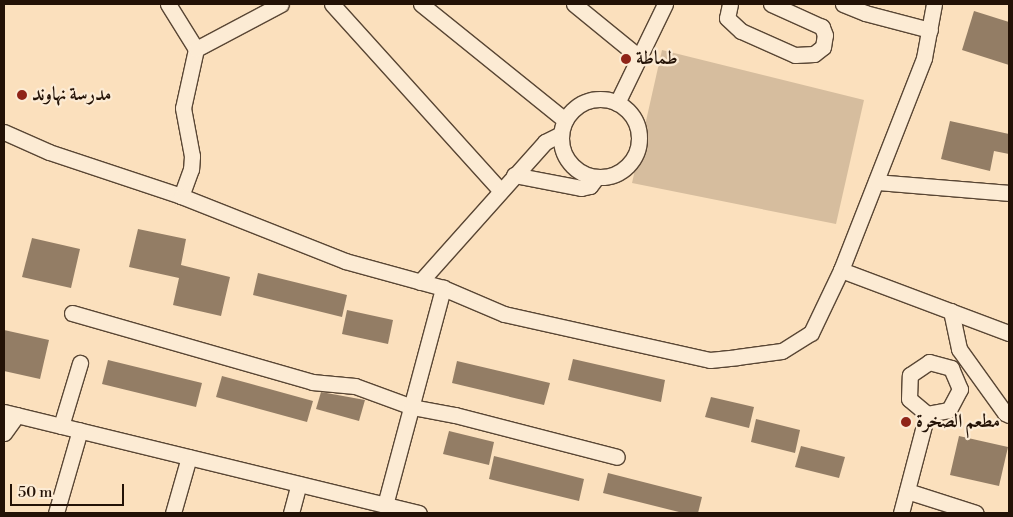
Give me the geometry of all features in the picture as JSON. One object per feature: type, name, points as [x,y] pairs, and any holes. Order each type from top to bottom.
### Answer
[{"type":"street","points":[[168,4],[196,49],[183,108],[192,156],[191,169],[181,196]]},
{"type":"street","points":[[248,4],[256,17]]},
{"type":"street","points":[[196,49],[281,4]]},
{"type":"street","points":[[332,4],[500,190]]},
{"type":"street","points":[[421,4],[563,127]]},
{"type":"street","points":[[574,4],[639,57]]},
{"type":"street","points":[[616,103],[666,4]]},
{"type":"street","points":[[730,4],[727,18],[741,31],[795,55],[814,54],[823,47],[825,35],[822,27],[771,4]]},
{"type":"street","points":[[843,4],[865,13],[930,30]]},
{"type":"street","points":[[4,133],[49,152],[181,196],[345,261],[443,288],[504,314],[710,360],[782,351],[811,332],[841,270],[924,58],[934,4]]},
{"type":"street","points":[[420,282],[500,190],[545,142],[563,127],[575,108],[588,101],[602,99],[616,103],[629,112],[637,126],[636,149],[625,168],[611,176],[596,178],[581,173],[569,163],[562,149],[563,127]]},
{"type":"street","points":[[514,175],[581,188],[590,186],[596,178]]},
{"type":"street","points":[[876,182],[1009,193]]},
{"type":"street","points":[[841,270],[1009,332]]},
{"type":"street","points":[[385,505],[443,288]]},
{"type":"street","points":[[951,311],[959,349],[1009,415]]},
{"type":"street","points":[[72,313],[312,382],[356,386],[412,407],[455,415],[617,457]]},
{"type":"street","points":[[61,426],[80,364]]},
{"type":"street","points":[[4,433],[11,414],[413,512]]},
{"type":"street","points":[[901,513],[927,414]]},
{"type":"street","points":[[56,513],[80,430]]},
{"type":"street","points":[[174,513],[189,457]]},
{"type":"street","points":[[291,513],[299,484]]},
{"type":"street","points":[[907,490],[976,513]]},
{"type":"shaded area","points":[[662,50],[864,100],[836,224],[632,183]]},
{"type":"building","points":[[974,11],[1009,22],[1009,65],[962,50]]},
{"type":"building","points":[[950,121],[1009,134],[1009,154],[994,151],[990,171],[941,159]]},
{"type":"building","points":[[138,229],[186,239],[181,265],[230,277],[221,316],[173,305],[179,278],[129,267]]},
{"type":"building","points":[[32,238],[80,249],[71,288],[22,277]]},
{"type":"building","points":[[258,273],[347,295],[342,317],[253,295]]},
{"type":"building","points":[[347,310],[393,320],[388,344],[342,334]]},
{"type":"building","points":[[4,330],[49,340],[40,379],[4,371]]},
{"type":"building","points":[[573,359],[665,380],[661,402],[568,380]]},
{"type":"building","points":[[108,360],[202,383],[196,407],[102,384]]},
{"type":"building","points":[[457,361],[550,383],[544,405],[452,383]]},
{"type":"building","points":[[222,376],[313,401],[307,422],[216,397]]},
{"type":"building","points":[[321,392],[365,400],[359,421],[316,409]]},
{"type":"building","points":[[711,397],[754,407],[749,428],[705,417]]},
{"type":"building","points":[[756,419],[800,430],[795,453],[751,442]]},
{"type":"building","points":[[449,431],[494,442],[489,465],[443,454]]},
{"type":"building","points":[[959,436],[1008,447],[999,486],[950,475]]},
{"type":"building","points":[[801,446],[845,457],[839,478],[795,467]]},
{"type":"building","points":[[494,456],[584,479],[579,501],[489,479]]},
{"type":"building","points":[[608,473],[702,497],[698,513],[683,513],[603,493]]},
{"type":"place","name":"طماطة","points":[[626,59]]},
{"type":"place","name":"مدرسة نهاوند","points":[[22,95]]},
{"type":"place","name":"مطعم الصخرة","points":[[906,422]]}]
